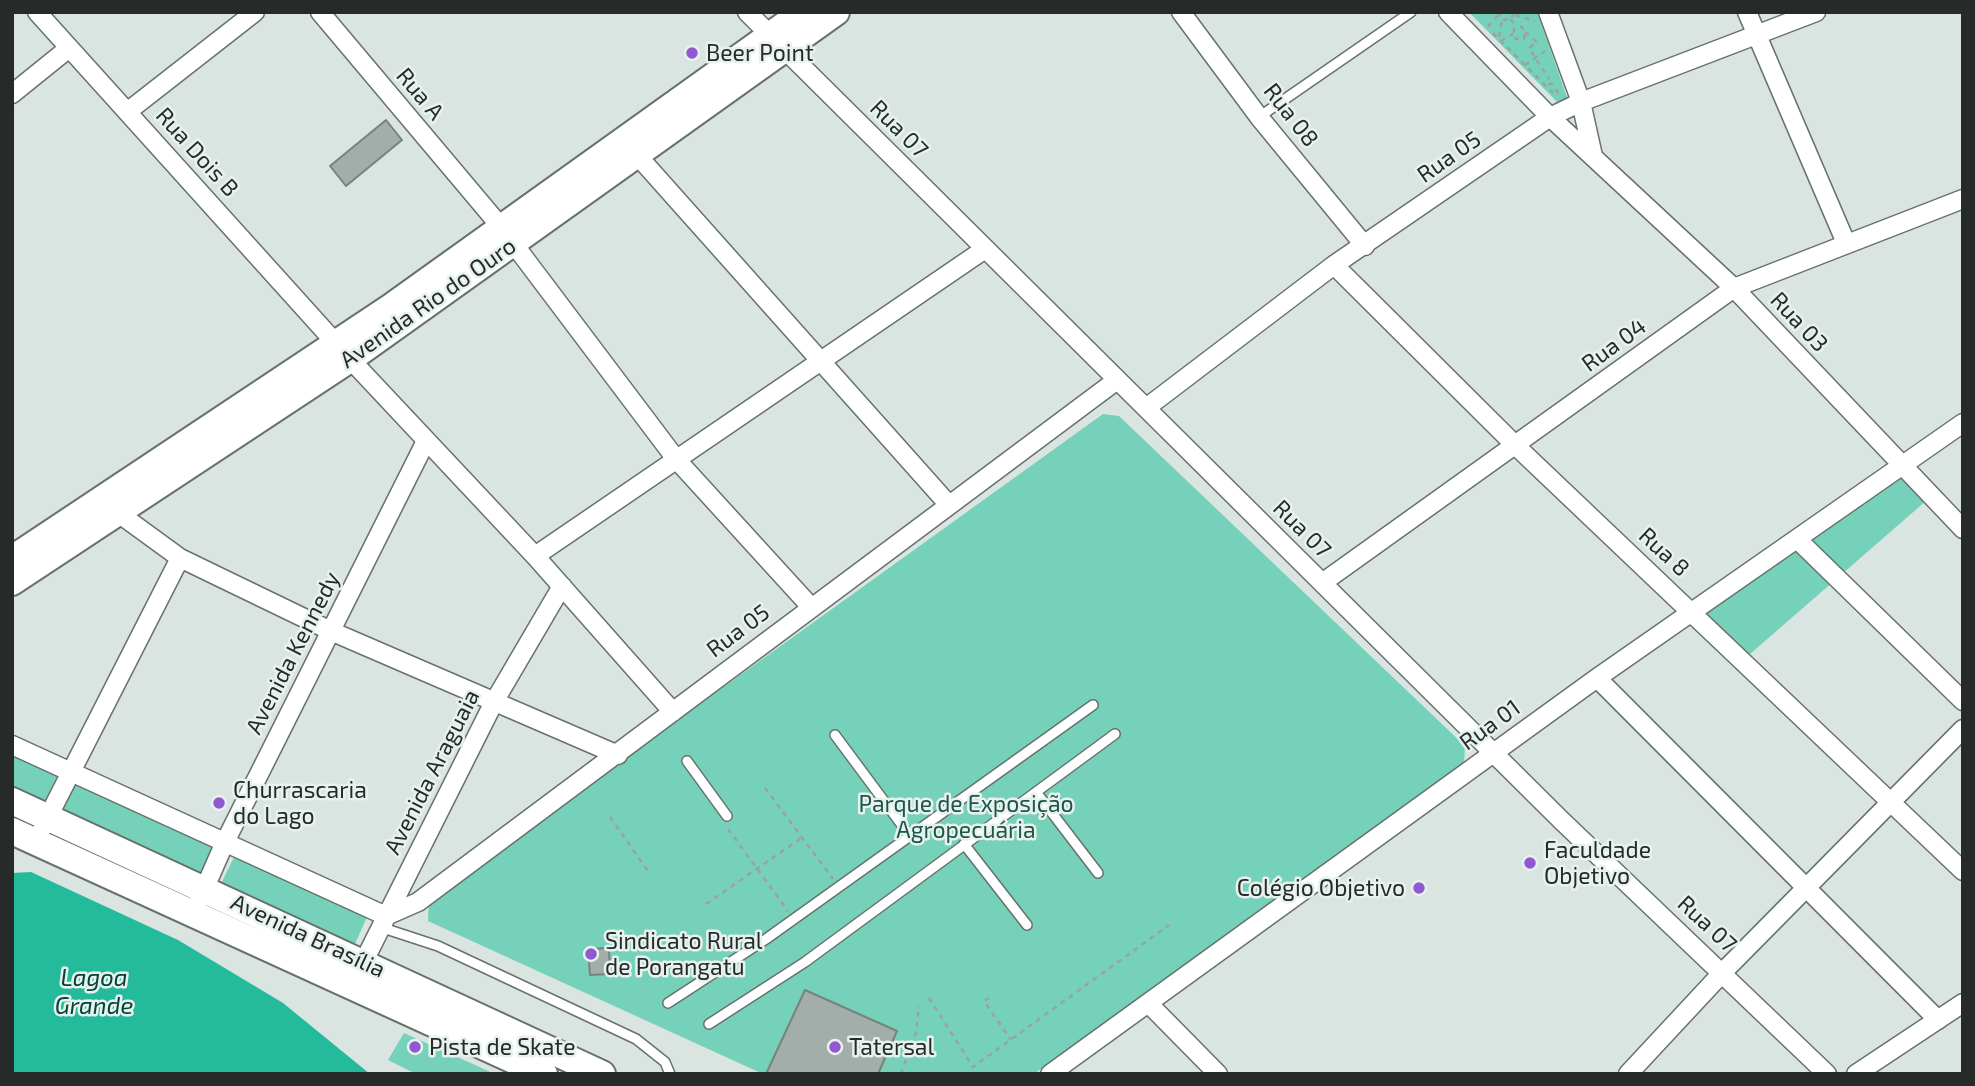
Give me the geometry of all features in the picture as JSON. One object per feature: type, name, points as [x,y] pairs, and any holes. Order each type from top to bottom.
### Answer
[{"type":"main road","name":"Avenida Rio do Ouro","points":[[12,582],[110,506],[252,412],[335,342],[499,226],[663,124],[817,15]]},
{"type":"main road","name":"Avenida Rio do Ouro","points":[[499,226],[637,155],[663,124]]},
{"type":"main road","name":"Avenida Rio do Ouro","points":[[12,559],[110,506]]},
{"type":"main road","name":"Avenida Brasília","points":[[12,801],[42,828],[194,913],[358,973],[588,1071]]},
{"type":"main road","name":"Avenida Brasília","points":[[12,831],[42,828],[205,888],[544,1074]]},
{"type":"street","name":"Rua Dois B","points":[[37,12],[335,342],[535,556],[673,712]]},
{"type":"street","points":[[127,112],[255,12]]},
{"type":"street","name":"Rua A","points":[[320,12],[499,226],[676,459],[811,607]]},
{"type":"street","name":"Rua 07","points":[[747,12],[1493,753],[1827,1074]]},
{"type":"street","name":"Rua 08","points":[[1181,12],[1259,117],[1365,246]]},
{"type":"street","name":"Rua 03","points":[[1448,12],[1550,117],[1734,288],[1963,529]]},
{"type":"street","points":[[1748,12],[1756,37],[1846,243]]},
{"type":"street","name":"Rua 05","points":[[1146,408],[1334,265],[1550,117],[1567,100],[1756,37],[1816,12]]},
{"type":"street","points":[[1543,17],[1567,100],[1593,156]]},
{"type":"street","points":[[12,94],[69,48]]},
{"type":"street","points":[[637,155],[949,505]]},
{"type":"street","name":"Rua 04","points":[[1322,583],[1734,288],[1963,200]]},
{"type":"street","points":[[535,556],[820,359],[985,249]]},
{"type":"street","name":"Rua 8","points":[[1334,265],[1516,446],[1963,871]]},
{"type":"street","name":"Rua 05","points":[[383,922],[418,902],[618,755],[811,607],[1117,380]]},
{"type":"street","name":"Rua 01","points":[[1050,1074],[1597,678],[1693,614],[1963,423]]},
{"type":"street","name":"Avenida Kennedy","points":[[194,913],[225,842],[426,441]]},
{"type":"street","points":[[110,506],[180,558],[332,632],[618,755]]},
{"type":"street","points":[[1797,539],[1963,701]]},
{"type":"street","points":[[42,828],[180,558]]},
{"type":"street","name":"Avenida Araguaia","points":[[358,973],[494,702],[562,586]]},
{"type":"street","points":[[1597,678],[1938,1020]]},
{"type":"street","points":[[1628,1074],[1723,972],[1963,729]]},
{"type":"street","points":[[12,745],[225,842],[383,922]]},
{"type":"street","points":[[1148,1003],[1218,1074]]},
{"type":"street","points":[[1856,1074],[1963,1003]]},
{"type":"lane","points":[[1259,117],[1411,12]]},
{"type":"lane","points":[[668,1003],[794,919],[1093,705]]},
{"type":"lane","points":[[709,1024],[805,962],[1115,734]]},
{"type":"lane","points":[[835,735],[910,836]]},
{"type":"lane","points":[[687,761],[724,818]]},
{"type":"lane","points":[[1036,792],[1098,873]]},
{"type":"lane","points":[[964,844],[1027,925]]},
{"type":"lane","points":[[383,922],[636,1039],[665,1062],[670,1074]]},
{"type":"path","points":[[1488,27],[1498,13],[1503,20],[1500,40]]},
{"type":"path","points":[[1511,19],[1514,13],[1543,17]]},
{"type":"path","points":[[1503,20],[1511,19]]},
{"type":"path","points":[[1511,19],[1515,26],[1513,34],[1516,39],[1524,39]]},
{"type":"path","points":[[1483,23],[1525,65],[1567,100]]},
{"type":"path","points":[[1515,26],[1522,27],[1537,42],[1529,48]]},
{"type":"path","points":[[1525,32],[1524,39],[1535,58],[1549,79],[1554,80],[1548,85]]},
{"type":"path","points":[[1500,40],[1513,34]]},
{"type":"path","points":[[1525,65],[1548,50]]},
{"type":"path","points":[[1548,85],[1549,79]]},
{"type":"path","points":[[1548,85],[1567,100]]},
{"type":"path","points":[[1561,88],[1567,100]]},
{"type":"path","points":[[765,788],[838,887]]},
{"type":"path","points":[[610,817],[650,874]]},
{"type":"path","points":[[724,818],[756,868],[794,919]]},
{"type":"path","points":[[706,904],[803,837]]},
{"type":"path","points":[[929,998],[973,1067],[1169,925]]},
{"type":"path","points":[[989,998],[984,1001],[1011,1040]]},
{"type":"path","points":[[901,1074],[916,1033],[919,1006]]},
{"type":"green space","points":[[1469,12],[1537,12],[1568,100],[1560,105]]},
{"type":"green space","name":"Parque de Exposição Agropecuária","points":[[1103,414],[1119,416],[1465,746],[1464,763],[1034,1074],[763,1074],[428,921],[429,899]]},
{"type":"green space","points":[[1900,474],[1927,500],[1742,661],[1693,614]]},
{"type":"green space","points":[[12,755],[57,776],[43,805],[12,793]]},
{"type":"green space","points":[[73,784],[216,847],[201,879],[60,814]]},
{"type":"green space","points":[[234,857],[367,917],[354,946],[220,886]]},
{"type":"green space","name":"Pista de Skate","points":[[404,1033],[495,1074],[416,1074],[388,1060]]},
{"type":"water","name":"Lagoa Grande","points":[[31,872],[178,940],[283,1003],[370,1074],[12,1074],[12,873]]},
{"type":"building","points":[[386,120],[402,140],[346,186],[330,166]]},
{"type":"building","points":[[609,948],[610,974],[590,975],[588,949]]},
{"type":"building","points":[[805,990],[897,1031],[878,1074],[766,1074]]},
{"type":"place","name":"Beer Point","points":[[692,53]]},
{"type":"place","name":"Churrascaria do Lago","points":[[219,803]]},
{"type":"place","name":"Faculdade Objetivo","points":[[1530,863]]},
{"type":"place","name":"Colégio Objetivo","points":[[1419,888]]},
{"type":"place","name":"Sindicato Rural de Porangatu","points":[[591,954]]},
{"type":"place","name":"Pista de Skate","points":[[415,1047]]},
{"type":"place","name":"Tatersal","points":[[835,1047]]}]
